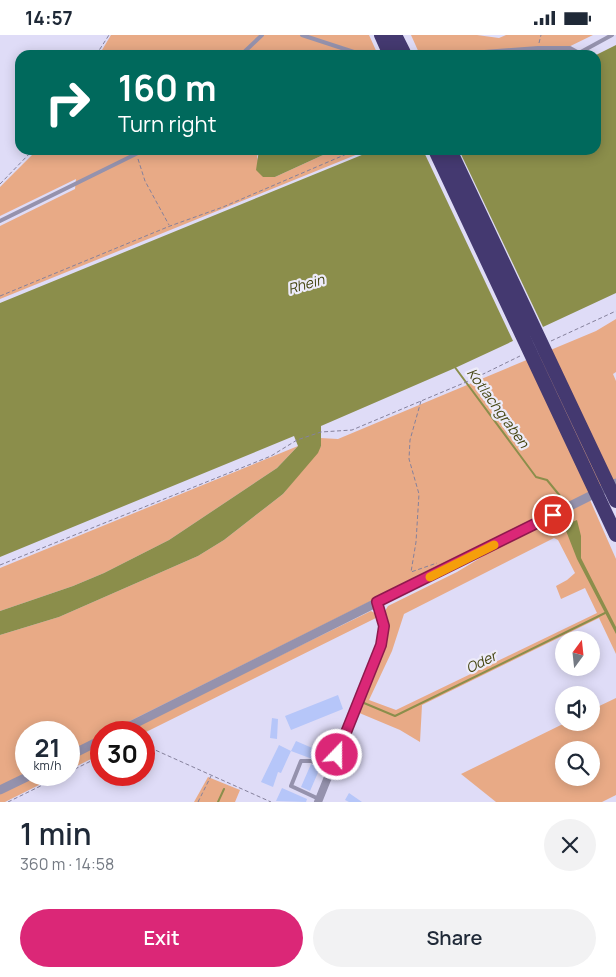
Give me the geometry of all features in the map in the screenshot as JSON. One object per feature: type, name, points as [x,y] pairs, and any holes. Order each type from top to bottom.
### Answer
[{"type":"highway","points":[[381,35],[388,50]]},
{"type":"highway","points":[[395,35],[402,50]]},
{"type":"highway","points":[[437,155],[616,535]]},
{"type":"highway","points":[[452,155],[616,501]]},
{"type":"street","points":[[140,721],[616,483]]},
{"type":"street","points":[[319,801],[381,645],[384,626],[377,602]]},
{"type":"street","points":[[0,790],[15,783]]},
{"type":"lane","points":[[246,50],[262,35]]},
{"type":"lane","points":[[302,35],[348,50]]},
{"type":"lane","points":[[584,50],[612,35]]},
{"type":"lane","points":[[512,50],[570,48],[574,50]]},
{"type":"lane","points":[[0,221],[135,155]]},
{"type":"lane","points":[[319,801],[292,786],[301,761],[312,761],[331,769]]},
{"type":"path","points":[[99,50],[109,35]]},
{"type":"path","points":[[538,48],[541,35]]},
{"type":"path","points":[[0,184],[28,155]]},
{"type":"path","points":[[137,155],[145,181],[170,226]]},
{"type":"path","points":[[0,295],[170,226],[223,207],[344,155]]},
{"type":"path","points":[[0,565],[271,456],[297,441],[328,430],[352,430],[471,380]]},
{"type":"path","points":[[411,572],[416,542],[419,494],[409,459],[410,440],[421,400]]},
{"type":"path","points":[[155,750],[271,802]]},
{"type":"path","points":[[198,802],[211,776]]},
{"type":"path","points":[[8,802],[40,786]]},
{"type":"shaded area","points":[[111,35],[369,35],[376,50],[102,50]]},
{"type":"shaded area","points":[[411,35],[477,35],[499,38],[506,35],[593,35],[562,50],[418,50]]},
{"type":"shaded area","points":[[32,155],[258,155],[263,177],[275,177],[323,155],[356,155],[0,299],[0,226],[75,189],[76,179],[0,216],[0,187]]},
{"type":"shaded area","points":[[616,319],[616,372],[613,374],[616,381],[616,479],[130,721],[90,721],[90,742],[80,746],[80,721],[15,721],[15,780],[0,787],[0,635],[59,617],[198,556],[224,540],[283,494],[321,446],[320,438],[338,439],[596,331]]},
{"type":"shaded area","points":[[298,446],[277,468],[169,540],[104,573],[73,586],[0,611],[0,568]]},
{"type":"shaded area","points":[[590,500],[616,559],[616,654],[599,618],[573,631],[560,631],[597,613],[585,588],[561,599],[556,586],[575,573],[558,540],[554,538],[404,614],[392,651],[369,700],[396,710],[555,633],[555,640],[422,705],[420,742],[400,730],[357,712],[388,606],[457,572],[500,546]]},
{"type":"shaded area","points":[[371,611],[380,616],[155,728],[155,721],[146,721]]},
{"type":"shaded area","points":[[616,698],[616,795],[602,802],[496,802],[461,774],[555,728],[555,731],[600,731],[600,706]]},
{"type":"shaded area","points":[[90,748],[90,760],[80,764],[80,754]]},
{"type":"shaded area","points":[[208,777],[240,790],[235,802],[194,802]]},
{"type":"shaded area","points":[[16,786],[37,786],[5,802],[0,802],[0,794]]},
{"type":"water","name":"Rhein","points":[[616,45],[616,293],[455,368],[321,426],[321,446],[318,453],[283,494],[224,540],[198,556],[59,617],[0,635],[0,611],[73,586],[104,573],[169,540],[277,468],[298,446],[294,436],[0,557],[0,303],[362,155],[601,155],[601,52]]},
{"type":"water","points":[[258,155],[323,155],[275,177],[263,177],[256,170]]},
{"type":"water","points":[[577,520],[581,536],[581,558],[616,627],[616,634],[577,559],[563,523]]},
{"type":"pier","points":[[425,155],[461,155],[544,329],[514,343]]},
{"type":"building","points":[[338,695],[343,709],[291,730],[285,716]]},
{"type":"building","points":[[272,718],[278,719],[277,739],[270,738]]},
{"type":"building","points":[[296,741],[317,750],[316,753],[318,753],[315,760],[291,751]]},
{"type":"building","points":[[279,745],[291,751],[281,773],[278,772],[273,787],[261,782]]},
{"type":"building","points":[[311,764],[320,768],[310,791],[301,787]]},
{"type":"building","points":[[282,788],[307,799],[306,802],[276,801]]},
{"type":"building","points":[[349,793],[362,802],[349,802],[345,800]]},
{"type":"waterway","name":"Kotlachgraben","points":[[454,366],[536,477],[547,480],[565,502]]},
{"type":"waterway","name":"Oder","points":[[364,703],[395,716],[605,613]]},
{"type":"waterway","name":"Oder","points":[[218,802],[224,789]]},
{"type":"slow traffic","points":[[430,577],[494,545]]},
{"type":"route","points":[[337,755],[381,645],[384,626],[377,602],[553,515]]}]
